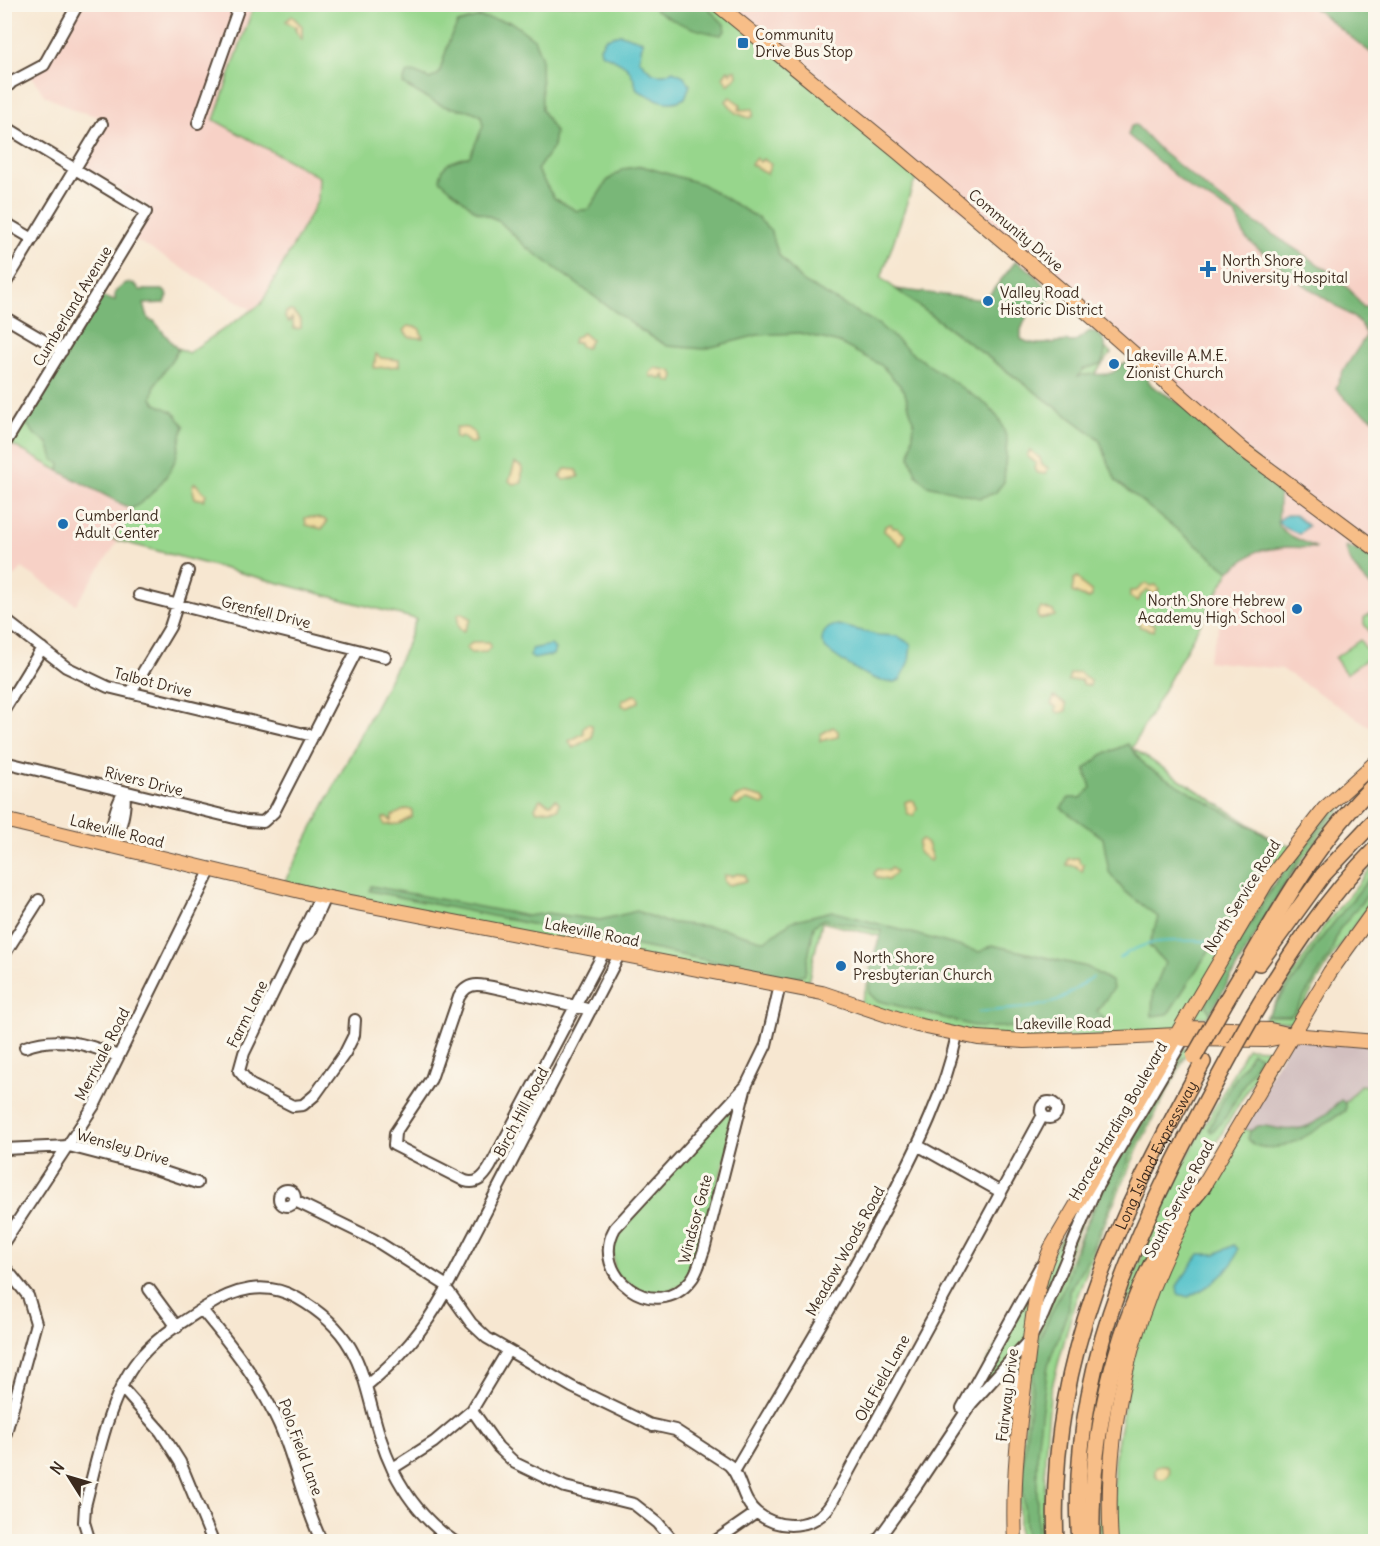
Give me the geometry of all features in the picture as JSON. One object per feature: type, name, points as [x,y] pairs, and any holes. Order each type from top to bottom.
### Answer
[{"type":"highway","points":[[1231,1002],[1316,851],[1345,815],[1376,783]]},
{"type":"highway","points":[[1231,1002],[1307,894],[1340,854],[1376,819]]},
{"type":"highway","name":"Long Island Expressway","points":[[1080,1542],[1080,1481],[1084,1429],[1092,1378],[1106,1319],[1125,1266],[1156,1195],[1252,1017],[1305,934],[1336,893],[1376,848]]},
{"type":"highway","name":"Long Island Expressway","points":[[1056,1542],[1055,1488],[1060,1436],[1067,1384],[1079,1332],[1115,1235],[1173,1118],[1198,1060],[1231,1002]]},
{"type":"highway","points":[[1092,1542],[1093,1481],[1098,1441],[1111,1376],[1124,1329],[1139,1292],[1170,1231],[1204,1185]]},
{"type":"main road","name":"Community Drive","points":[[717,4],[892,146],[1242,450],[1376,549]]},
{"type":"main road","name":"North Service Road","points":[[1183,1034],[1259,894],[1293,846],[1324,809],[1376,762]]},
{"type":"main road","name":"Lakeville Road","points":[[4,820],[325,897],[822,993],[908,1022],[957,1035],[991,1040],[1024,1041],[1270,1030],[1292,1035],[1376,1042]]},
{"type":"main road","name":"South Service Road","points":[[1111,1542],[1113,1454],[1120,1403],[1131,1351],[1160,1269],[1204,1185],[1292,1035],[1337,960],[1376,908]]},
{"type":"main road","name":"Horace Harding Boulevard","points":[[1047,1255],[1183,1034]]},
{"type":"main road","name":"Fairway Drive","points":[[1015,1542],[1015,1477],[1024,1389],[1037,1290],[1047,1255]]},
{"type":"street","points":[[4,90],[12,82],[44,65],[78,4]]},
{"type":"street","points":[[198,123],[240,4]]},
{"type":"street","points":[[4,286],[102,124]]},
{"type":"street","points":[[4,126],[75,169]]},
{"type":"street","name":"Cumberland Avenue","points":[[4,446],[146,212],[75,169]]},
{"type":"street","points":[[4,222],[33,239]]},
{"type":"street","points":[[4,317],[62,351]]},
{"type":"street","points":[[131,692],[170,627],[179,606],[188,571]]},
{"type":"street","name":"Grenfell Drive","points":[[139,596],[385,657]]},
{"type":"street","name":"Talbot Drive","points":[[4,619],[80,675],[108,687],[313,736]]},
{"type":"street","points":[[4,710],[42,648]]},
{"type":"street","points":[[313,736],[357,650]]},
{"type":"street","name":"Rivers Drive","points":[[4,762],[247,821],[263,822],[274,812],[313,736]]},
{"type":"street","points":[[111,847],[110,838],[124,792]]},
{"type":"street","name":"Merrivale Road","points":[[4,1242],[69,1146],[94,1104],[210,871]]},
{"type":"street","name":"Farm Lane","points":[[325,897],[309,933],[301,939],[239,1064],[244,1080],[293,1106],[303,1105],[315,1095],[345,1053],[354,1035],[355,1020]]},
{"type":"street","points":[[4,955],[39,900]]},
{"type":"street","points":[[4,932],[13,940]]},
{"type":"street","points":[[591,1010],[576,1006],[486,986],[476,985],[466,989],[459,997],[431,1079],[398,1129],[393,1142],[406,1152],[459,1178],[473,1182],[483,1177],[490,1167],[576,1006],[604,952]]},
{"type":"street","name":"Birch Hill Road","points":[[366,1386],[390,1367],[415,1340],[447,1287],[619,955]]},
{"type":"street","name":"Windsor Gate","points":[[746,1086],[615,1228],[609,1243],[609,1258],[615,1275],[630,1291],[640,1296],[662,1297],[681,1291],[694,1276],[704,1250],[746,1086],[770,1035],[780,985]]},
{"type":"street","name":"Horace Harding Boulevard","points":[[876,1542],[910,1496],[971,1404],[1030,1339],[1043,1315],[1095,1190],[1183,1034]]},
{"type":"street","name":"Meadow Woods Road","points":[[735,1470],[842,1290],[917,1145],[943,1085],[957,1035]]},
{"type":"street","points":[[25,1047],[47,1041],[70,1041],[118,1056]]},
{"type":"street","name":"Old Field Lane","points":[[756,1513],[781,1522],[800,1525],[812,1521],[829,1507],[999,1191],[1043,1115]]},
{"type":"street","points":[[917,1145],[999,1191]]},
{"type":"street","name":"Wensley Drive","points":[[4,1149],[69,1146],[146,1166],[197,1183]]},
{"type":"street","points":[[295,1201],[373,1239],[447,1287],[459,1308],[481,1334],[572,1387],[700,1448],[735,1470],[740,1487],[756,1513],[714,1542]]},
{"type":"street","name":"Horace Harding Boulevard","points":[[944,1443],[1047,1255]]},
{"type":"street","points":[[4,1266],[28,1296],[36,1323],[4,1440]]},
{"type":"street","points":[[90,1542],[84,1522],[86,1506],[122,1388],[141,1356],[177,1327],[220,1298],[252,1287],[270,1287],[287,1292],[320,1311],[336,1326],[353,1351],[393,1468],[422,1512],[455,1542]]},
{"type":"street","points":[[149,1289],[177,1327]]},
{"type":"street","name":"Polo Field Lane","points":[[202,1310],[245,1362],[261,1388],[280,1426],[299,1487],[322,1542]]},
{"type":"street","points":[[393,1468],[434,1442],[472,1410],[508,1350]]},
{"type":"street","points":[[999,1374],[1015,1377],[1024,1389]]},
{"type":"street","points":[[122,1388],[161,1432],[180,1462],[213,1542]]},
{"type":"street","points":[[482,1425],[484,1390]]},
{"type":"street","points":[[472,1410],[498,1447],[516,1463],[565,1487],[634,1504],[658,1523],[674,1542]]},
{"type":"shaded area","points":[[78,5],[254,5],[214,120],[319,177],[318,200],[261,304],[252,310],[131,237],[149,207],[80,165],[108,119],[74,110],[44,95],[30,73],[41,68]]},
{"type":"shaded area","name":"North Shore University Hospital","points":[[717,5],[1313,5],[1375,56],[1375,730],[1282,669],[1207,661],[1222,619],[1214,599],[1280,479]]},
{"type":"shaded area","name":"Cumberland Adult Center","points":[[7,442],[131,509],[112,539],[118,541],[76,604],[22,568],[15,577],[5,571],[4,445]]},
{"type":"shaded area","points":[[1294,1034],[1375,1041],[1375,1087],[1360,1085],[1341,1108],[1296,1136],[1239,1129]]},
{"type":"green space","points":[[254,5],[717,5],[922,172],[913,185],[881,278],[1099,439],[1144,376],[1152,386],[1209,422],[1280,479],[1132,748],[1275,841],[1293,846],[1176,1035],[991,1040],[860,1005],[884,937],[822,922],[806,990],[282,887],[405,649],[416,619],[112,539],[184,426],[144,401],[178,348],[188,353],[261,304],[318,200],[319,177],[214,120]]},
{"type":"green space","points":[[649,5],[705,5],[724,24],[725,31],[721,35],[692,28],[665,16]]},
{"type":"green space","points":[[1313,5],[1375,5],[1375,56],[1314,8]]},
{"type":"green space","points":[[479,17],[511,22],[534,39],[541,56],[542,110],[555,132],[553,147],[537,170],[554,198],[577,211],[589,209],[607,181],[623,169],[642,166],[702,184],[758,218],[770,230],[779,255],[802,281],[878,324],[913,354],[987,405],[1000,420],[1007,439],[1004,482],[995,493],[980,498],[927,485],[916,474],[910,457],[914,424],[904,390],[881,365],[839,343],[800,333],[758,335],[704,349],[667,346],[642,331],[526,247],[498,220],[476,211],[440,180],[446,165],[470,156],[483,126],[481,116],[471,111],[441,105],[403,84],[406,74],[413,72],[430,79],[439,74],[450,38],[458,23]]},
{"type":"green space","points":[[1136,125],[1161,151],[1227,204],[1327,270],[1350,290],[1363,307],[1369,307],[1375,302],[1375,420],[1350,404],[1336,388],[1343,371],[1366,336],[1363,327],[1353,317],[1303,284],[1257,248],[1245,237],[1235,214],[1191,189],[1128,135],[1131,126]]},
{"type":"green space","points":[[1016,261],[1031,271],[1052,294],[1045,305],[1028,313],[1021,330],[1021,339],[1035,344],[1074,342],[1090,331],[1096,333],[1105,343],[1105,353],[1101,364],[1084,369],[1078,376],[1107,374],[1113,372],[1121,364],[1135,362],[1152,386],[1209,422],[1280,479],[1278,526],[1289,535],[1317,548],[1286,547],[1257,551],[1229,571],[1116,481],[1099,439],[896,289],[985,300]]},
{"type":"green space","points":[[126,283],[134,284],[140,290],[163,290],[168,295],[165,303],[144,304],[149,320],[154,321],[178,350],[155,385],[152,398],[156,404],[174,412],[184,426],[177,454],[165,478],[152,493],[131,509],[59,471],[60,464],[53,459],[48,443],[36,436],[26,423],[31,416],[31,407],[99,296],[115,301],[115,292]]},
{"type":"green space","points":[[1092,338],[1111,353],[1086,385],[1067,369]]},
{"type":"green space","points":[[39,389],[89,416],[59,471],[7,442]]},
{"type":"green space","points":[[1346,546],[1367,554],[1375,563],[1375,591],[1352,565]]},
{"type":"green space","points":[[1375,610],[1375,639],[1364,624],[1364,618]]},
{"type":"green space","points":[[1360,640],[1371,656],[1346,674],[1335,658]]},
{"type":"green space","points":[[1128,744],[1145,766],[1275,841],[1273,852],[1168,1014],[1152,1016],[1153,992],[1165,963],[1149,946],[1158,917],[1124,891],[1109,872],[1103,838],[1061,808],[1069,798],[1081,798],[1091,788],[1085,769],[1102,755]]},
{"type":"green space","points":[[1375,766],[1375,773],[1349,799],[1304,857],[1208,1017],[1193,1017],[1264,897],[1329,811]]},
{"type":"green space","points":[[1341,803],[1305,849],[1210,1014],[1206,1004],[1208,996],[1268,895],[1302,846]]},
{"type":"green space","points":[[1375,863],[1375,897],[1330,960],[1294,1022],[1264,1020],[1324,926]]},
{"type":"green space","points":[[1375,871],[1375,886],[1339,930],[1330,955],[1296,1010],[1290,1016],[1266,1016],[1299,973],[1316,945]]},
{"type":"green space","points":[[371,886],[527,916],[547,913],[600,920],[637,911],[665,922],[721,928],[765,941],[792,921],[832,911],[980,952],[992,945],[1087,967],[1112,982],[1113,989],[1097,1011],[1109,1024],[1049,1028],[978,1027],[876,1000],[869,993],[871,963],[882,931],[823,919],[814,926],[805,974],[793,978],[370,891]]},
{"type":"green space","points":[[1190,1048],[1140,1144],[1107,1218],[1074,1305],[1050,1394],[1045,1457],[1044,1541],[1019,1542],[1019,1474],[1034,1343],[1104,1181],[1183,1049]]},
{"type":"green space","points":[[1247,1048],[1271,1049],[1205,1162],[1131,1300],[1121,1307],[1172,1185]]},
{"type":"green space","points":[[1252,1052],[1260,1056],[1224,1120],[1211,1132],[1209,1129],[1227,1092]]},
{"type":"green space","points":[[1183,1057],[1132,1152],[1085,1265],[1069,1291],[1069,1308],[1048,1365],[1042,1408],[1037,1451],[1037,1541],[1026,1542],[1022,1472],[1038,1341],[1066,1282],[1082,1234],[1114,1168]]},
{"type":"green space","points":[[1360,1085],[1375,1087],[1375,1541],[1113,1542],[1114,1461],[1135,1344],[1182,1227],[1239,1129],[1296,1136],[1341,1108]]},
{"type":"green space","points":[[746,1086],[690,1282],[652,1298],[615,1275],[611,1235]]},
{"type":"green space","points":[[1341,1100],[1345,1103],[1345,1111],[1314,1132],[1291,1143],[1267,1148],[1254,1145],[1248,1139],[1250,1131],[1258,1126],[1291,1130],[1307,1126],[1321,1118]]},
{"type":"green space","points":[[1095,1190],[1039,1324],[1024,1389],[1006,1374],[966,1400],[1030,1284]]},
{"type":"green space","points":[[1121,1358],[1104,1471],[1106,1541],[1099,1542],[1102,1440]]},
{"type":"sand","points":[[292,16],[302,26],[302,39],[295,30],[297,26],[294,27],[286,21]]},
{"type":"sand","points":[[728,70],[731,74],[732,70],[736,70],[737,76],[728,85],[723,77]]},
{"type":"sand","points":[[730,97],[741,105],[739,110],[753,109],[753,116],[749,118],[736,113],[726,101]]},
{"type":"sand","points":[[756,158],[760,162],[763,159],[771,164],[767,174],[751,164]]},
{"type":"sand","points":[[292,311],[301,320],[301,328],[294,329],[292,318],[289,322],[285,318],[286,312]]},
{"type":"sand","points":[[408,326],[419,328],[423,338],[409,337],[404,331]]},
{"type":"sand","points":[[583,333],[591,340],[586,348],[580,346],[579,342],[573,343],[574,338]]},
{"type":"sand","points":[[376,354],[381,358],[399,360],[399,366],[374,368]]},
{"type":"sand","points":[[655,368],[672,371],[674,376],[672,382],[666,380],[665,374],[661,379],[655,376],[650,377],[650,373]]},
{"type":"sand","points":[[456,427],[467,428],[474,433],[476,442],[470,443],[461,436],[459,439],[455,437]]},
{"type":"sand","points":[[1030,450],[1040,458],[1042,465],[1048,468],[1046,474],[1038,473],[1034,468],[1036,463],[1027,456]]},
{"type":"sand","points":[[515,463],[522,467],[522,483],[513,484],[509,481]]},
{"type":"sand","points":[[565,469],[577,470],[579,477],[564,480],[560,477]]},
{"type":"sand","points":[[195,483],[206,494],[204,500],[195,498],[192,486]]},
{"type":"sand","points":[[305,518],[324,519],[327,522],[322,529],[306,525]]},
{"type":"sand","points":[[891,524],[893,528],[897,528],[906,535],[901,545],[884,531],[885,526]]},
{"type":"sand","points":[[1078,577],[1082,584],[1091,591],[1092,596],[1089,599],[1072,592],[1074,579]]},
{"type":"sand","points":[[1146,583],[1150,586],[1156,585],[1159,590],[1154,595],[1148,590],[1141,595],[1138,601],[1130,597],[1130,591],[1136,591]]},
{"type":"sand","points":[[1041,608],[1053,611],[1055,616],[1039,619],[1037,614]]},
{"type":"sand","points":[[461,613],[471,619],[463,632],[458,627],[458,615]]},
{"type":"sand","points":[[1143,615],[1150,624],[1155,624],[1154,631],[1140,627],[1138,618]]},
{"type":"sand","points":[[473,642],[489,642],[491,646],[486,652],[471,653],[466,648]]},
{"type":"sand","points":[[1079,672],[1090,681],[1090,686],[1083,684],[1081,680],[1068,681],[1070,674]]},
{"type":"sand","points":[[634,695],[638,696],[639,702],[626,707],[622,705],[623,700]]},
{"type":"sand","points":[[1054,697],[1066,704],[1066,711],[1059,713],[1056,711],[1056,707],[1051,704]]},
{"type":"sand","points":[[587,724],[592,725],[592,737],[573,748],[569,741],[584,733],[583,728]]},
{"type":"sand","points":[[833,727],[838,731],[838,737],[820,741],[821,734]]},
{"type":"sand","points":[[747,794],[763,798],[766,803],[763,805],[747,800],[738,805],[732,804],[736,797]]},
{"type":"sand","points":[[540,799],[550,804],[556,799],[559,803],[558,809],[537,811],[535,808]]},
{"type":"sand","points":[[914,801],[917,809],[913,816],[907,813],[905,802]]},
{"type":"sand","points":[[406,809],[412,810],[412,817],[399,824],[384,825],[383,818],[387,817],[391,821],[392,816]]},
{"type":"sand","points":[[922,840],[927,844],[932,858],[930,861],[918,852],[919,842]]},
{"type":"sand","points":[[1078,858],[1080,863],[1084,864],[1082,872],[1076,866],[1067,865],[1068,859]]},
{"type":"sand","points":[[891,868],[896,872],[888,880],[878,878],[874,874],[877,869],[888,871]]},
{"type":"sand","points":[[724,875],[745,875],[746,881],[729,885],[724,882]]},
{"type":"sand","points":[[1162,1465],[1167,1467],[1169,1472],[1167,1477],[1162,1479],[1157,1477],[1155,1472],[1157,1467]]},
{"type":"water","points":[[620,34],[643,41],[639,59],[650,71],[662,74],[673,71],[684,76],[690,85],[685,98],[666,102],[637,90],[629,70],[601,53],[600,47],[606,38]]},
{"type":"water","points":[[1286,515],[1295,515],[1308,526],[1299,534],[1283,527],[1278,521]]},
{"type":"water","points":[[838,625],[877,635],[897,636],[911,644],[909,663],[900,680],[892,682],[873,678],[851,667],[826,649],[822,642],[824,632]]},
{"type":"water","points":[[551,645],[555,649],[553,655],[534,659],[530,655],[532,649]]},
{"type":"water","points":[[1234,1245],[1238,1249],[1236,1257],[1219,1278],[1188,1297],[1178,1294],[1177,1286],[1199,1254],[1216,1254]]},
{"type":"waterway","points":[[1119,958],[1151,943],[1206,941]]},
{"type":"waterway","points":[[978,1012],[1034,1007],[1058,1001],[1093,977]]},
{"type":"place","name":"Community Drive Bus Stop","points":[[743,43]]},
{"type":"place","name":"North Shore University Hospital","points":[[1208,269]]},
{"type":"place","name":"Valley Road Historic District","points":[[988,301]]},
{"type":"place","name":"Lakeville A.M.E. Zionist Church","points":[[1114,364]]},
{"type":"place","name":"Cumberland Adult Center","points":[[63,524]]},
{"type":"place","name":"North Shore Hebrew Academy High School","points":[[1297,609]]},
{"type":"place","name":"North Shore Presbyterian Church","points":[[841,966]]}]
